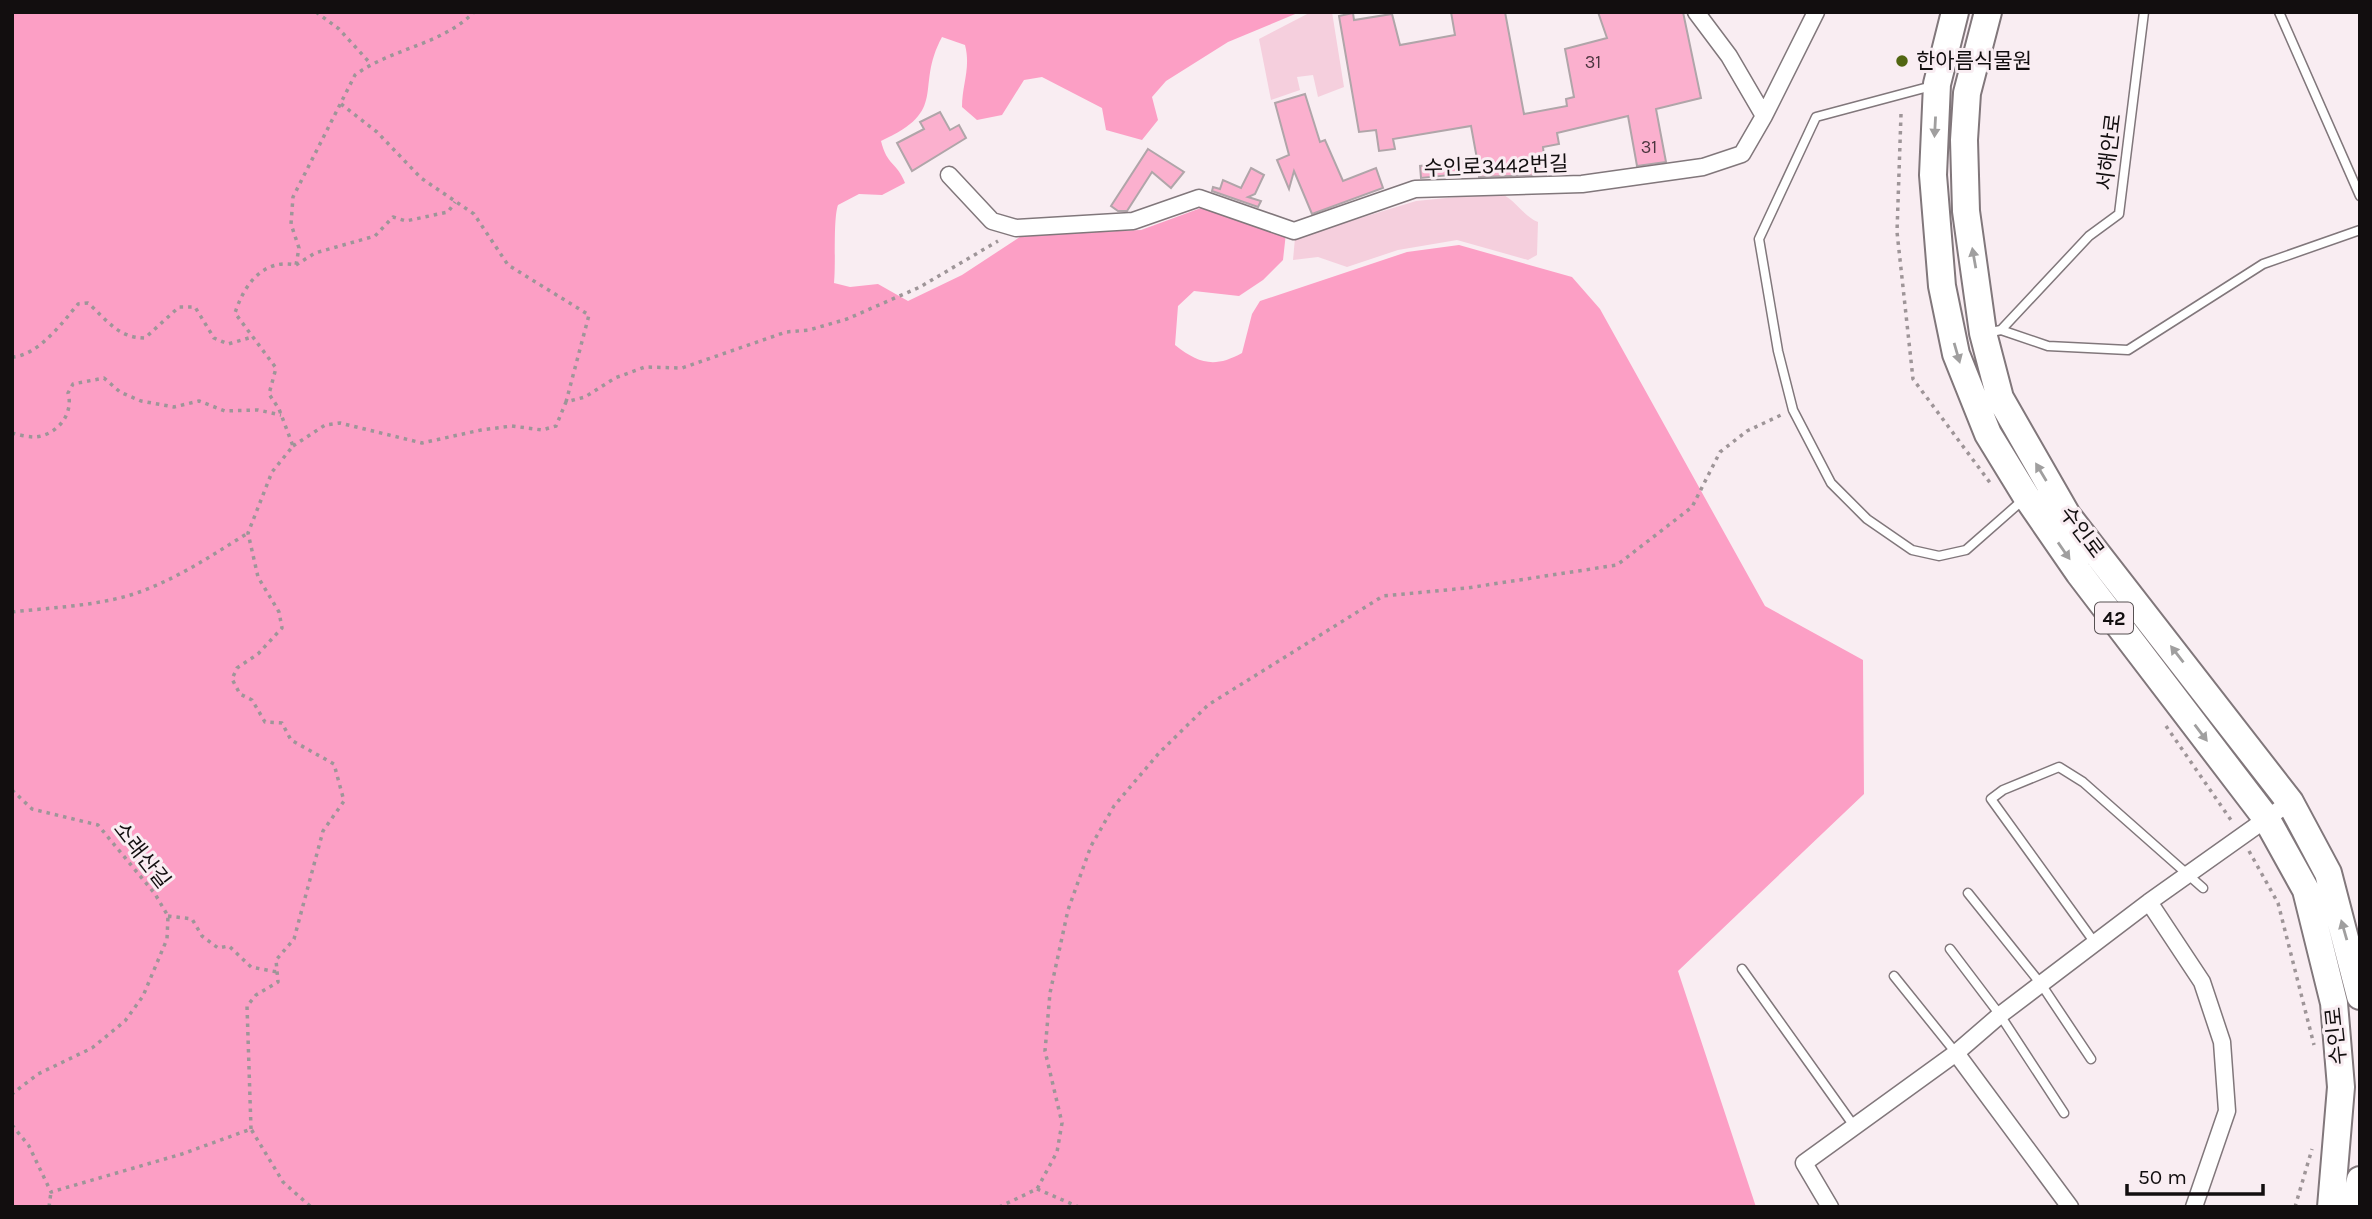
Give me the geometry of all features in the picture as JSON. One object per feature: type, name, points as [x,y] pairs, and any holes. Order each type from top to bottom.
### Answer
[{"type":"main road","name":"수인로","points":[[1955,12],[1937,84],[1933,175],[1942,286],[1956,354],[2018,504],[2079,573],[2266,818],[2306,890],[2334,1003],[2341,1087],[2331,1207]]},
{"type":"main road","name":"수인로","points":[[1988,12],[1973,63],[1964,140],[1966,211],[1979,285],[1992,332],[2000,398],[2067,515],[2290,802],[2328,873],[2360,996]]},
{"type":"main road","points":[[2354,1207],[2360,1180]]},
{"type":"street","points":[[1696,12],[1729,56],[1764,116]]},
{"type":"street","name":"수인로3442번길","points":[[949,175],[992,221],[1016,228],[1133,221],[1199,198],[1294,231],[1415,189],[1581,184],[1703,167],[1742,154],[1816,12]]},
{"type":"street","points":[[1830,1207],[1804,1163],[1956,1053],[2000,1015],[2150,902],[2290,802]]},
{"type":"street","points":[[2150,902],[2202,982],[2222,1042],[2227,1111],[2194,1207]]},
{"type":"street","points":[[1956,1053],[2070,1207]]},
{"type":"lane","name":"서해안로","points":[[1992,332],[2089,236],[2119,214],[2144,12]]},
{"type":"lane","points":[[2279,12],[2360,196]]},
{"type":"lane","points":[[1937,84],[1816,117],[1759,239],[1778,351],[1793,410],[1831,483],[1867,519],[1912,551],[1939,556],[1966,550],[2018,504]]},
{"type":"lane","points":[[1992,332],[2048,346],[2128,350],[2263,264],[2360,230]]},
{"type":"lane","points":[[2095,943],[1991,799],[1997,794],[2059,767],[2082,782],[2203,888]]},
{"type":"lane","points":[[1968,893],[2041,984],[2091,1059]]},
{"type":"lane","points":[[1950,949],[2000,1015],[2064,1113]]},
{"type":"lane","points":[[1742,969],[1854,1126]]},
{"type":"lane","points":[[1894,976],[1956,1053]]},
{"type":"path","points":[[316,12],[340,29],[371,63]]},
{"type":"path","points":[[296,265],[299,248],[291,224],[293,197],[355,75],[371,63],[458,28],[474,12]]},
{"type":"path","points":[[312,1207],[283,1182],[251,1129],[247,1006],[256,995],[278,982],[276,960],[293,939],[323,831],[344,801],[334,764],[291,740],[282,723],[265,722],[252,701],[240,694],[232,679],[237,668],[258,654],[282,628],[279,612],[258,577],[248,533],[271,472],[293,446],[325,425],[340,423],[422,443],[512,426],[542,430],[556,426],[566,402],[589,315],[508,265],[474,214],[421,178],[384,138],[341,104]]},
{"type":"path","points":[[1901,114],[1897,232],[1913,379],[2018,504]]},
{"type":"path","points":[[293,446],[269,394],[276,368],[235,313],[242,291],[252,277],[283,262],[296,265],[315,253],[375,236],[393,217],[406,221],[448,212],[455,202]]},
{"type":"path","points":[[566,402],[585,397],[615,379],[645,367],[682,368],[786,332],[809,330],[847,319],[920,287],[1016,228]]},
{"type":"path","points":[[12,357],[20,357],[45,340],[78,304],[88,303],[112,329],[133,338],[145,338],[179,307],[195,307],[214,338],[228,344],[252,337]]},
{"type":"path","points":[[12,433],[34,437],[48,434],[69,414],[71,405],[68,393],[73,384],[104,378],[120,392],[141,401],[174,407],[199,401],[225,411],[258,410],[281,415]]},
{"type":"path","points":[[999,1207],[1037,1189],[1057,1152],[1062,1123],[1045,1051],[1050,993],[1068,910],[1091,846],[1114,806],[1159,753],[1208,705],[1383,596],[1466,589],[1617,565],[1677,522],[1692,507],[1720,452],[1747,431],[1793,410]]},
{"type":"path","points":[[12,612],[96,602],[143,591],[206,562],[248,533]]},
{"type":"path","points":[[2164,724],[2240,836],[2278,903],[2315,1049]]},
{"type":"path","name":"소래산길","points":[[12,790],[32,809],[98,825],[155,894],[168,916],[166,939],[143,996],[125,1021],[92,1048],[38,1074],[12,1094]]},
{"type":"path","points":[[168,916],[192,919],[202,936],[218,948],[229,946],[251,967],[277,972]]},
{"type":"path","points":[[12,1125],[29,1146],[51,1192],[49,1207]]},
{"type":"path","points":[[51,1192],[182,1154],[251,1129]]},
{"type":"path","points":[[2295,1207],[2313,1144]]},
{"type":"path","points":[[1037,1189],[1079,1207]]},
{"type":"shaded area","points":[[12,12],[1300,12],[1228,42],[1166,81],[1152,97],[1158,120],[1142,140],[1106,130],[1102,108],[1042,77],[1024,80],[1002,115],[977,120],[962,107],[967,69],[965,45],[942,37],[934,55],[923,108],[916,119],[902,130],[881,141],[886,155],[905,183],[882,195],[859,194],[838,205],[834,283],[850,287],[878,284],[908,301],[962,275],[1023,235],[1141,230],[1201,208],[1286,233],[1283,260],[1263,280],[1239,296],[1194,291],[1178,306],[1175,345],[1200,360],[1215,362],[1242,353],[1252,314],[1260,301],[1407,252],[1459,245],[1572,277],[1600,309],[1765,606],[1863,660],[1864,794],[1678,971],[1756,1207],[12,1207]]},
{"type":"shaded area","points":[[1311,12],[1332,12],[1344,87],[1318,97],[1313,75],[1297,77],[1300,90],[1271,100],[1259,39]]},
{"type":"shaded area","points":[[1497,193],[1508,198],[1538,222],[1537,255],[1528,260],[1457,240],[1398,250],[1347,267],[1318,257],[1293,260],[1295,238],[1416,201]]},
{"type":"building","points":[[1451,12],[1505,12],[1524,114],[1567,106],[1566,99],[1574,97],[1565,49],[1607,38],[1598,12],[1683,12],[1701,98],[1656,109],[1666,162],[1637,166],[1628,116],[1557,133],[1559,144],[1543,147],[1546,175],[1479,177],[1479,172],[1421,178],[1420,166],[1477,159],[1471,126],[1393,139],[1395,149],[1379,151],[1376,130],[1359,132],[1339,16],[1353,13],[1354,20],[1392,14],[1400,45],[1455,35]]},
{"type":"building","points":[[1305,94],[1320,142],[1325,140],[1343,181],[1376,168],[1383,188],[1312,214],[1294,171],[1289,189],[1277,160],[1289,155],[1275,103]]},
{"type":"building","points":[[940,112],[950,130],[959,125],[966,138],[912,171],[897,143],[924,129],[920,122]]},
{"type":"building","points":[[1148,149],[1184,172],[1171,188],[1152,172],[1127,211],[1118,211],[1111,206]]},
{"type":"building","points":[[1251,168],[1264,175],[1255,194],[1248,197],[1261,201],[1258,207],[1212,191],[1213,187],[1220,189],[1223,180],[1241,188]]},
{"type":"place","name":"한아름식물원","points":[[1902,61]]}]
